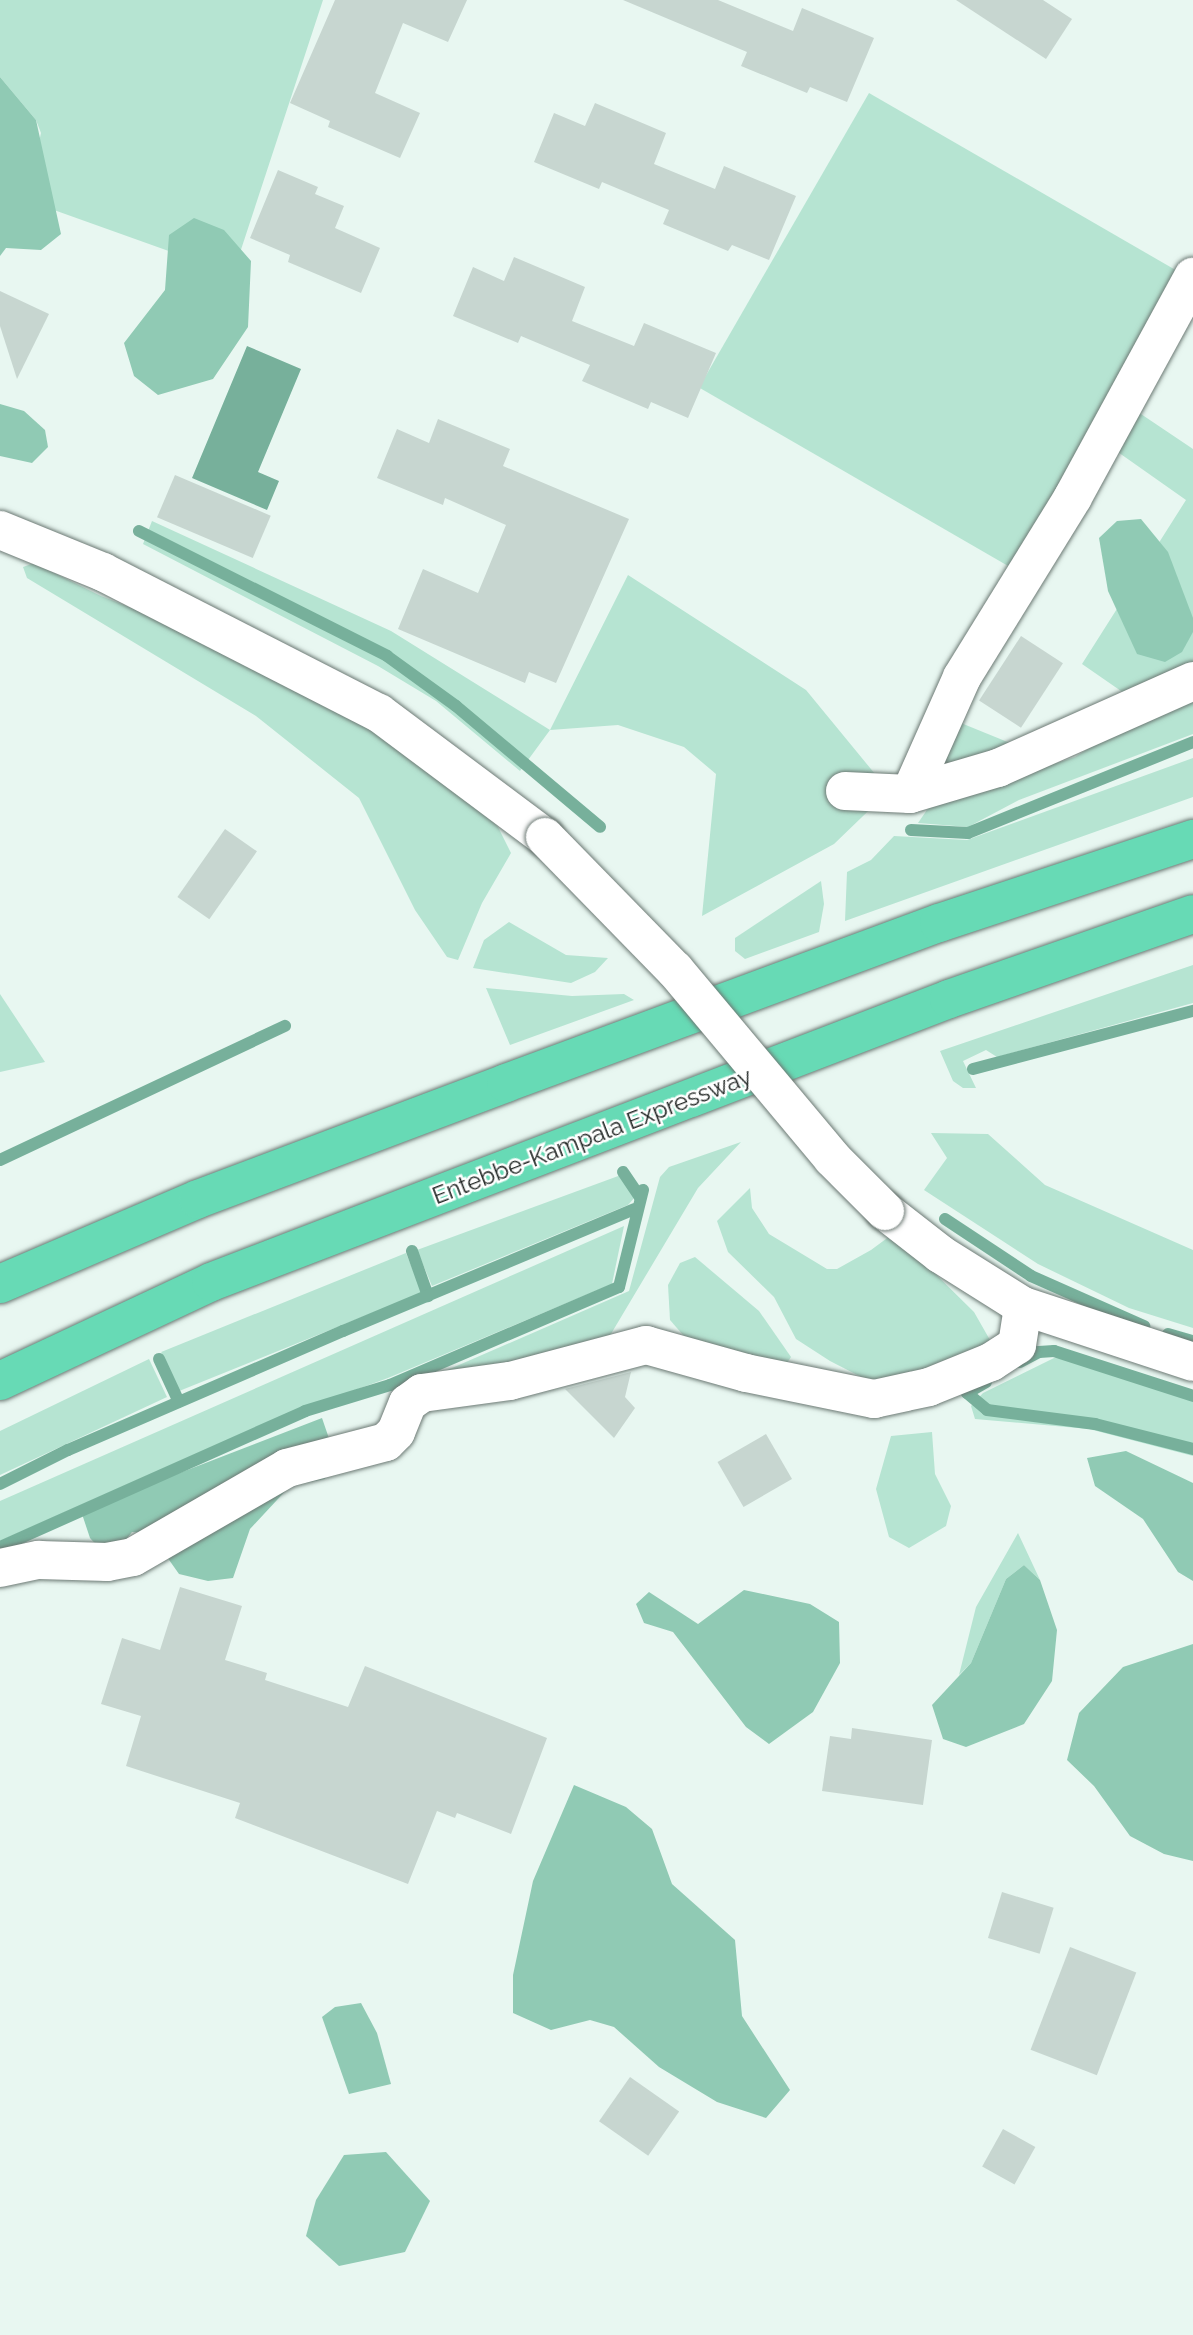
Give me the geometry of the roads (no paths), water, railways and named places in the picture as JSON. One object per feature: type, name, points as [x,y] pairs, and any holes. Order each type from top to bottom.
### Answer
[{"type":"highway","points":[[0,1284],[198,1199],[493,1088],[939,923],[1193,839]]},
{"type":"highway","name":"Entebbe-Kampala Expressway","points":[[0,1381],[211,1282],[949,999],[1193,914]]},
{"type":"street","points":[[910,794],[962,677],[1073,497],[1193,277]]},
{"type":"street","points":[[0,530],[103,572],[379,713],[545,837],[675,970],[832,1158],[885,1211],[940,1254],[1023,1306],[1193,1362]]},
{"type":"street","points":[[845,791],[910,794],[998,768],[1193,681]]},
{"type":"street","points":[[0,1568],[40,1560],[107,1562],[133,1557],[287,1468],[386,1442],[396,1432],[408,1403],[422,1393],[510,1381],[646,1345],[746,1373],[874,1399],[929,1387],[991,1362],[1017,1345],[1023,1306]]},
{"type":"waterway","points":[[139,531],[387,656],[456,706],[600,827]]},
{"type":"waterway","points":[[911,830],[968,833],[1193,742]]},
{"type":"waterway","points":[[973,1069],[1193,1011]]},
{"type":"waterway","points":[[0,1160],[285,1026]]},
{"type":"waterway","points":[[623,1172],[640,1197]]},
{"type":"waterway","points":[[0,1547],[305,1411],[390,1385],[619,1287],[643,1190]]},
{"type":"waterway","points":[[0,1484],[68,1450],[635,1209]]},
{"type":"waterway","points":[[945,1219],[1031,1276],[1144,1326]]},
{"type":"waterway","points":[[412,1251],[428,1296]]},
{"type":"waterway","points":[[1168,1334],[1193,1341]]},
{"type":"waterway","points":[[1020,1362],[1039,1352],[1054,1351],[1193,1396]]},
{"type":"waterway","points":[[159,1359],[179,1402]]},
{"type":"waterway","points":[[986,1382],[967,1393],[987,1410],[1095,1424],[1193,1449]]}]
